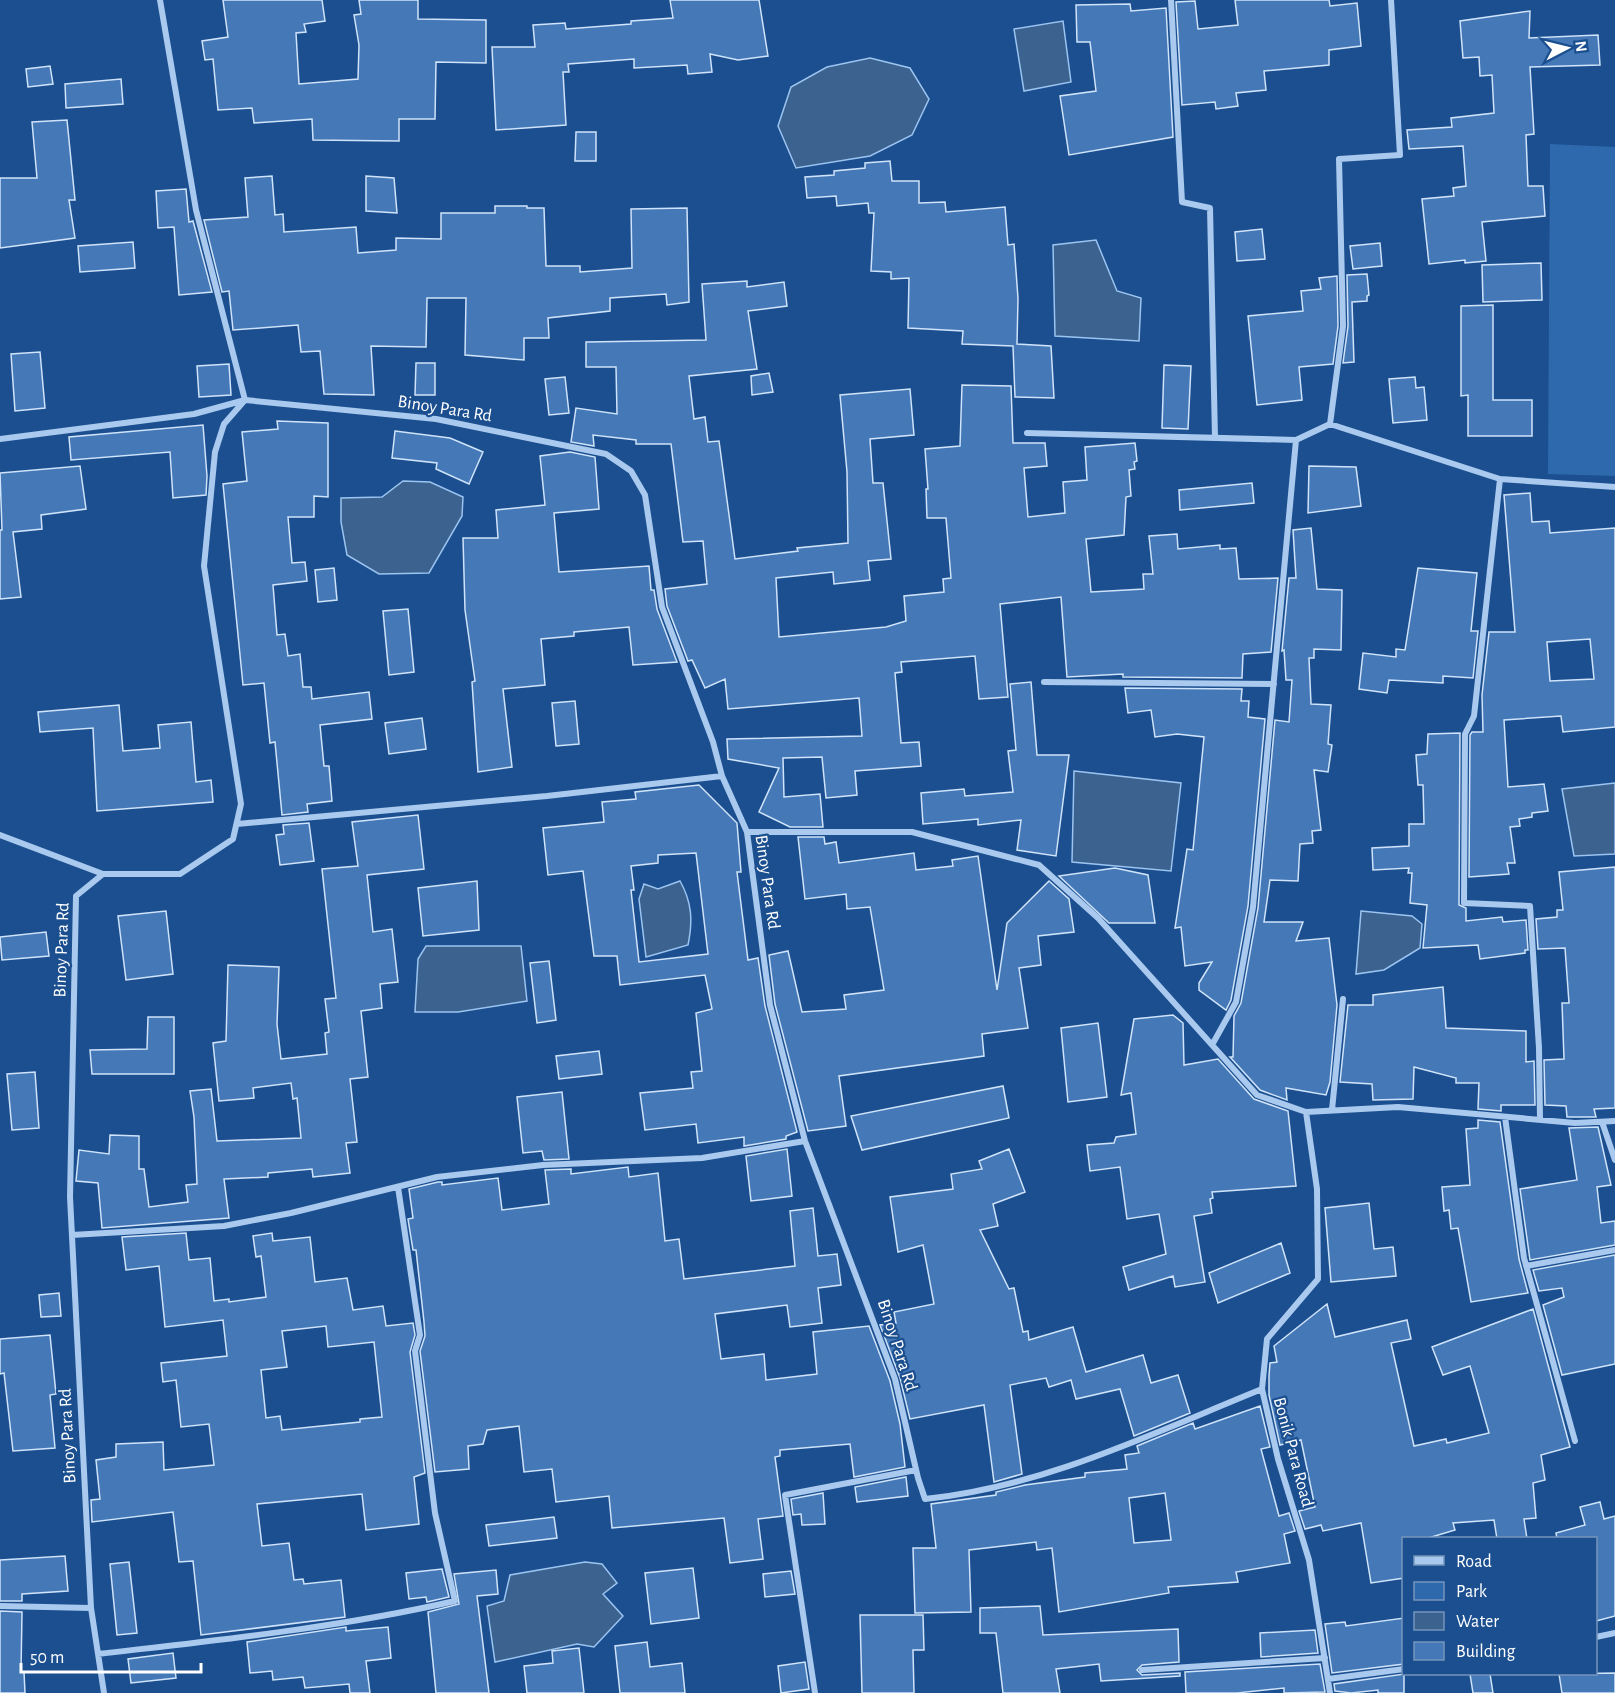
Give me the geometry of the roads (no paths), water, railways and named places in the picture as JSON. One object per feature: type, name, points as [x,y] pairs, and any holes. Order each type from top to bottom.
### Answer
[{"type":"street","points":[[160,0],[196,210],[245,400]]},
{"type":"street","points":[[1171,0],[1182,202],[1210,208],[1215,438]]},
{"type":"street","points":[[1330,424],[1343,326],[1339,159],[1400,155],[1391,0]]},
{"type":"street","points":[[0,439],[194,414],[245,400]]},
{"type":"street","points":[[0,835],[103,873],[180,874],[233,839],[241,804],[204,566],[215,452],[225,424],[245,400]]},
{"type":"street","name":"Binoy Para Rd","points":[[245,400],[436,419],[606,454],[631,471],[645,495],[663,607],[713,742],[722,776],[747,832],[770,1005],[806,1141],[895,1378],[925,1499],[961,1496],[1063,1469],[1262,1389]]},
{"type":"street","points":[[1028,434],[1296,440],[1330,424],[1500,479],[1615,487]]},
{"type":"street","points":[[1212,1045],[1236,1002],[1253,907],[1296,440]]},
{"type":"street","points":[[1500,479],[1474,716],[1465,734],[1464,903],[1530,906],[1539,1048],[1540,1120]]},
{"type":"street","points":[[1044,682],[1274,684]]},
{"type":"street","points":[[237,824],[547,796],[722,776]]},
{"type":"street","points":[[747,832],[912,832],[1039,865],[1098,918],[1257,1095],[1306,1112],[1398,1107],[1505,1118],[1615,1121]]},
{"type":"street","name":"Binoy Para Rd","points":[[103,873],[76,896],[70,1197],[91,1608],[104,1693]]},
{"type":"street","points":[[1332,1110],[1343,999]]},
{"type":"street","name":"Bonik Para Road","points":[[1306,1112],[1317,1189],[1318,1279],[1267,1339],[1262,1389],[1278,1459],[1309,1560],[1330,1693]]},
{"type":"street","points":[[1505,1118],[1526,1266],[1575,1441]]},
{"type":"street","points":[[1602,1122],[1615,1160]]},
{"type":"street","points":[[72,1235],[224,1226],[437,1177],[543,1165],[702,1158],[806,1141]]},
{"type":"street","points":[[98,1654],[269,1634],[402,1613],[455,1601],[435,1513],[415,1351],[420,1335],[398,1187]]},
{"type":"street","points":[[1526,1266],[1615,1250]]},
{"type":"street","points":[[815,1693],[785,1496],[916,1470]]},
{"type":"street","points":[[0,1606],[91,1608]]},
{"type":"street","points":[[1597,1637],[1615,1633]]},
{"type":"street","points":[[1142,1670],[1325,1658]]},
{"type":"street","points":[[1328,1679],[1402,1669]]},
{"type":"water","points":[[1063,21],[1071,82],[1024,91],[1014,29]]},
{"type":"water","points":[[870,58],[910,68],[929,99],[912,135],[870,156],[796,168],[778,126],[791,87],[827,67]]},
{"type":"water","points":[[1096,240],[1117,291],[1141,298],[1139,341],[1055,336],[1053,245]]},
{"type":"water","points":[[403,481],[430,482],[463,497],[462,516],[429,573],[379,574],[347,555],[341,522],[341,498],[382,497]]},
{"type":"water","points":[[1074,771],[1181,783],[1171,871],[1072,862]]},
{"type":"water","points":[[1615,783],[1615,854],[1574,856],[1562,789]]},
{"type":"water","points":[[680,881],[687,896],[690,912],[691,928],[688,945],[646,957],[639,899],[644,884],[658,889]]},
{"type":"water","points":[[1361,911],[1412,916],[1422,924],[1420,948],[1384,970],[1356,974]]},
{"type":"water","points":[[426,946],[521,946],[527,1001],[458,1012],[415,1012],[418,959]]},
{"type":"water","points":[[585,1562],[602,1564],[617,1583],[603,1594],[623,1616],[594,1647],[577,1644],[495,1662],[487,1606],[504,1601],[510,1575]]}]
